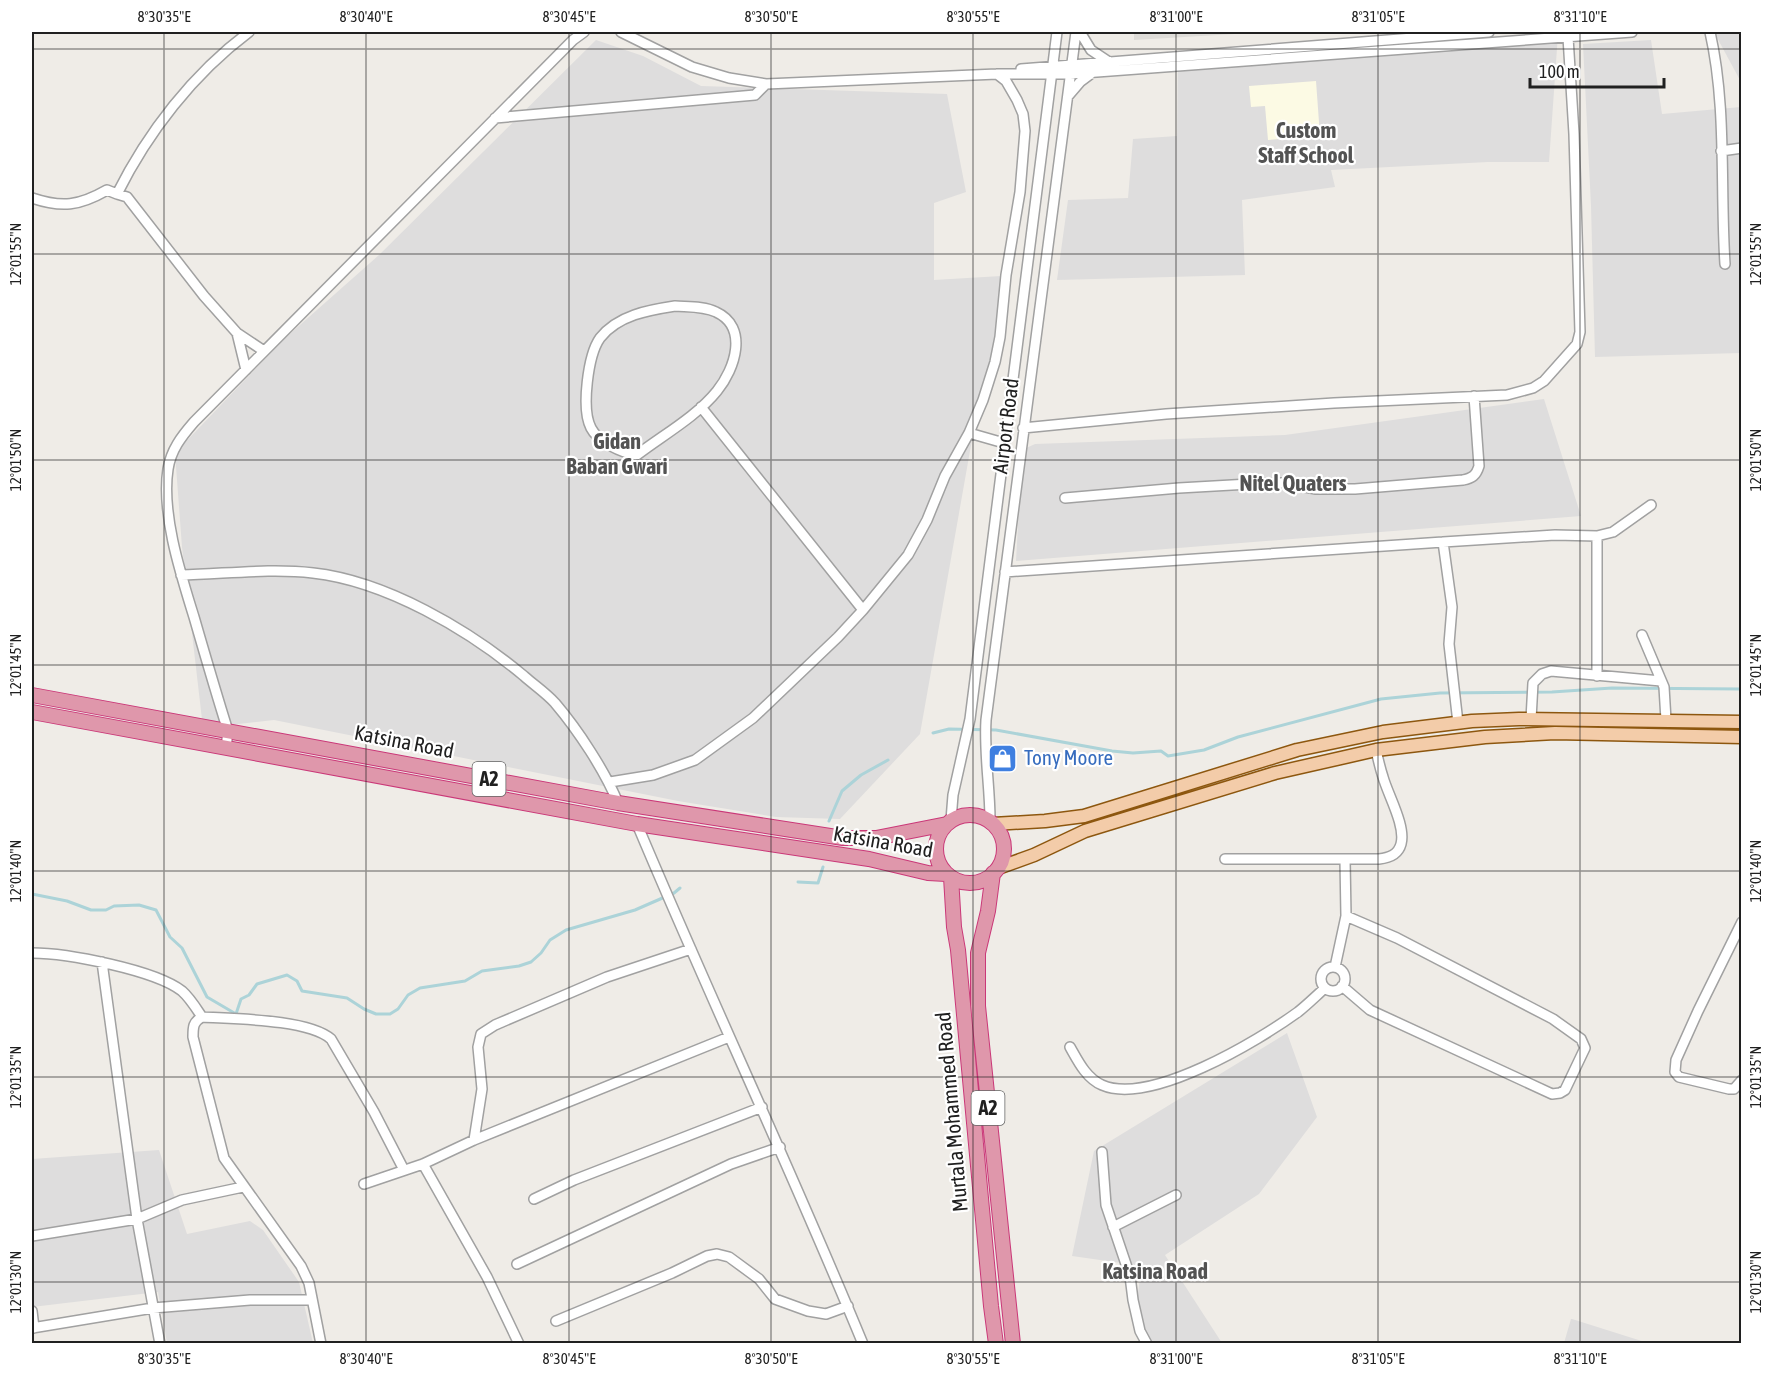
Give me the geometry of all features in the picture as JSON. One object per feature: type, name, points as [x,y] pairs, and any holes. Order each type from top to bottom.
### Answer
[{"type":"highway","name":"Katsina Road","points":[[32,695],[618,803],[860,839],[876,838],[949,822]]},
{"type":"highway","name":"Katsina Road","points":[[32,712],[637,824],[868,859],[928,873],[949,875]]},
{"type":"highway","name":"A2","points":[[968,815],[991,822],[1001,835],[1004,846],[1003,858],[996,871],[982,881],[970,883],[949,875],[939,861],[936,850],[938,838],[949,822],[968,815]]},
{"type":"highway","name":"Murtala Mohammed Road","points":[[996,871],[978,953],[977,996],[1013,1344]]},
{"type":"highway","name":"Murtala Mohammed Road","points":[[949,875],[996,1344]]},
{"type":"main road","points":[[991,822],[1045,821],[1084,816],[1298,750],[1383,732],[1458,723],[1531,719],[1742,722]]},
{"type":"main road","points":[[996,871],[1085,831],[1275,773],[1376,750],[1485,736],[1555,734],[1742,737]]},
{"type":"street","points":[[117,195],[134,161],[165,117],[225,50],[249,32]]},
{"type":"street","points":[[226,748],[228,731],[175,550],[168,502],[168,472],[172,454],[184,433],[264,351],[573,39],[584,32]]},
{"type":"street","points":[[621,32],[692,67],[747,82],[765,84],[999,74],[1015,69],[1051,69],[1070,74],[1632,32]]},
{"type":"street","name":"Airport Road","points":[[949,822],[970,718],[1057,32]]},
{"type":"street","points":[[1078,32],[1091,50],[1109,62]]},
{"type":"street","name":"Airport Road","points":[[991,822],[985,746],[986,720],[1066,98],[1078,32]]},
{"type":"street","points":[[1051,69],[1072,63],[1489,32]]},
{"type":"street","points":[[1710,32],[1715,51],[1718,85],[1725,264]]},
{"type":"street","points":[[1023,428],[1166,414],[1508,395],[1539,385],[1578,340],[1578,243],[1568,37]]},
{"type":"street","points":[[1066,98],[1076,86],[1094,72]]},
{"type":"street","points":[[610,782],[653,775],[695,760],[753,718],[838,637],[908,555],[927,520],[945,476],[969,433],[987,389],[999,345],[1006,275],[1020,192],[1025,131],[1023,114],[1017,100],[999,74]]},
{"type":"street","points":[[495,118],[755,95],[765,84]]},
{"type":"street","points":[[1721,151],[1742,148]]},
{"type":"street","points":[[32,198],[56,205],[68,205],[94,197],[107,190],[127,197],[204,296],[237,333],[264,351]]},
{"type":"street","points":[[675,306],[715,311],[729,320],[736,336],[733,365],[717,391],[701,407],[637,455],[627,454],[608,444],[591,428],[587,407],[589,368],[593,352],[601,337],[620,322],[643,311],[675,306]]},
{"type":"street","points":[[237,333],[246,370]]},
{"type":"street","points":[[1065,498],[1267,483],[1284,483],[1316,489],[1355,489],[1463,480],[1472,477],[1479,466],[1474,396]]},
{"type":"street","points":[[701,407],[863,610]]},
{"type":"street","points":[[969,433],[1004,443]]},
{"type":"street","points":[[1005,572],[1555,535],[1597,536],[1613,532],[1651,506]]},
{"type":"street","points":[[1597,536],[1597,676]]},
{"type":"street","points":[[1443,542],[1452,607],[1449,644],[1458,723]]},
{"type":"street","points":[[181,575],[286,571],[316,573],[369,586],[413,604],[463,632],[505,660],[553,702],[610,782],[618,803]]},
{"type":"street","points":[[1642,635],[1663,688],[1666,720]]},
{"type":"street","points":[[1531,719],[1533,683],[1537,678],[1551,671],[1597,676],[1663,688]]},
{"type":"street","points":[[1225,859],[1345,860],[1390,857],[1395,854],[1402,843],[1399,821],[1382,777],[1376,750]]},
{"type":"street","points":[[637,824],[729,1037],[780,1147],[863,1344]]},
{"type":"street","points":[[1335,967],[1346,916],[1345,860]]},
{"type":"street","points":[[1342,986],[1370,1010],[1552,1094],[1560,1094],[1565,1090],[1585,1048],[1581,1039],[1553,1018],[1397,938],[1346,916]]},
{"type":"street","points":[[1742,922],[1676,1060],[1675,1072],[1679,1077],[1729,1089],[1734,1089],[1742,1080]]},
{"type":"street","points":[[474,1140],[482,1089],[478,1047],[481,1034],[495,1025],[607,977],[691,949]]},
{"type":"street","points":[[32,953],[102,962],[156,976],[182,991],[202,1017]]},
{"type":"street","points":[[102,962],[137,1219],[160,1344]]},
{"type":"street","points":[[1335,967],[1340,969],[1344,975],[1342,986],[1336,990],[1325,988],[1321,982],[1321,975],[1326,969],[1335,967]]},
{"type":"street","points":[[1071,1047],[1083,1069],[1100,1084],[1111,1088],[1126,1089],[1161,1083],[1211,1065],[1263,1035],[1299,1011],[1325,988]]},
{"type":"street","points":[[321,1344],[309,1283],[301,1266],[224,1158],[193,1037],[195,1021],[202,1017],[282,1023],[324,1032],[331,1039],[374,1112],[404,1170]]},
{"type":"street","points":[[364,1184],[423,1164],[474,1140],[729,1037]]},
{"type":"street","points":[[534,1199],[574,1180],[762,1107]]},
{"type":"street","points":[[517,1264],[731,1164],[780,1147]]},
{"type":"street","points":[[1102,1152],[1106,1205],[1130,1276],[1140,1331],[1147,1344]]},
{"type":"street","points":[[423,1164],[487,1277],[519,1344]]},
{"type":"street","points":[[32,1236],[137,1219],[182,1200],[243,1187]]},
{"type":"street","points":[[1113,1227],[1176,1196]]},
{"type":"street","points":[[556,1321],[707,1256],[717,1254],[729,1257],[759,1279],[775,1299],[808,1311],[826,1314],[848,1306]]},
{"type":"street","points":[[32,1311],[33,1328],[153,1308],[250,1299],[312,1299]]},
{"type":"shaded area","points":[[1134,32],[1268,32],[1134,40]]},
{"type":"shaded area","points":[[1714,32],[1741,32],[1741,82]]},
{"type":"shaded area","points":[[1558,34],[1549,162],[1488,162],[1331,170],[1335,187],[1242,200],[1245,275],[1057,280],[1068,200],[1128,198],[1133,139],[1177,136],[1178,55]]},
{"type":"shaded area","points":[[596,40],[643,56],[701,86],[947,94],[966,192],[934,203],[934,280],[1001,276],[990,389],[973,434],[920,734],[840,819],[776,817],[678,801],[274,720],[203,728],[182,547],[175,453],[283,340],[379,255]]},
{"type":"shaded area","points":[[1651,40],[1662,114],[1741,107],[1741,353],[1595,357],[1583,44]]},
{"type":"shaded area","points":[[1316,81],[1320,136],[1268,140],[1265,106],[1251,107],[1249,86]]},
{"type":"shaded area","points":[[1544,399],[1581,516],[1016,561],[1022,450],[1035,444],[1285,435]]},
{"type":"shaded area","points":[[1287,1033],[1317,1117],[1259,1194],[1165,1255],[1222,1343],[1151,1343],[1134,1318],[1142,1266],[1072,1256],[1094,1151]]},
{"type":"shaded area","points":[[159,1150],[187,1234],[250,1221],[263,1230],[299,1282],[313,1343],[167,1343],[158,1292],[32,1307],[32,1159]]},
{"type":"shaded area","points":[[1572,1319],[1648,1343],[1564,1343]]},
{"type":"waterway","points":[[933,733],[949,729],[996,730],[1112,751],[1133,753],[1161,751],[1168,756],[1204,750],[1238,737],[1381,699],[1440,693],[1552,692],[1612,688],[1742,689]]},
{"type":"waterway","points":[[829,821],[842,791],[861,775],[888,760]]},
{"type":"waterway","points":[[798,882],[818,883],[823,867]]},
{"type":"waterway","points":[[32,894],[67,901],[91,910],[139,905],[156,910],[170,937],[182,948],[207,997],[236,1014],[241,999],[249,995],[257,984],[287,975],[297,981],[302,991],[347,998],[376,1014],[390,1014],[398,1009],[408,995],[420,988],[465,981],[482,971],[531,962],[550,940],[566,930],[635,910],[674,893],[680,888]]},
{"type":"place","name":"Tony Moore","points":[[1003,758]]},
{"type":"district","name":"Custom Staff School","points":[[1306,142]]},
{"type":"district","name":"Gidan Baban Gwari","points":[[617,454]]},
{"type":"district","name":"Nitel Quaters","points":[[1293,483]]},
{"type":"district","name":"Katsina Road","points":[[1155,1271]]}]
